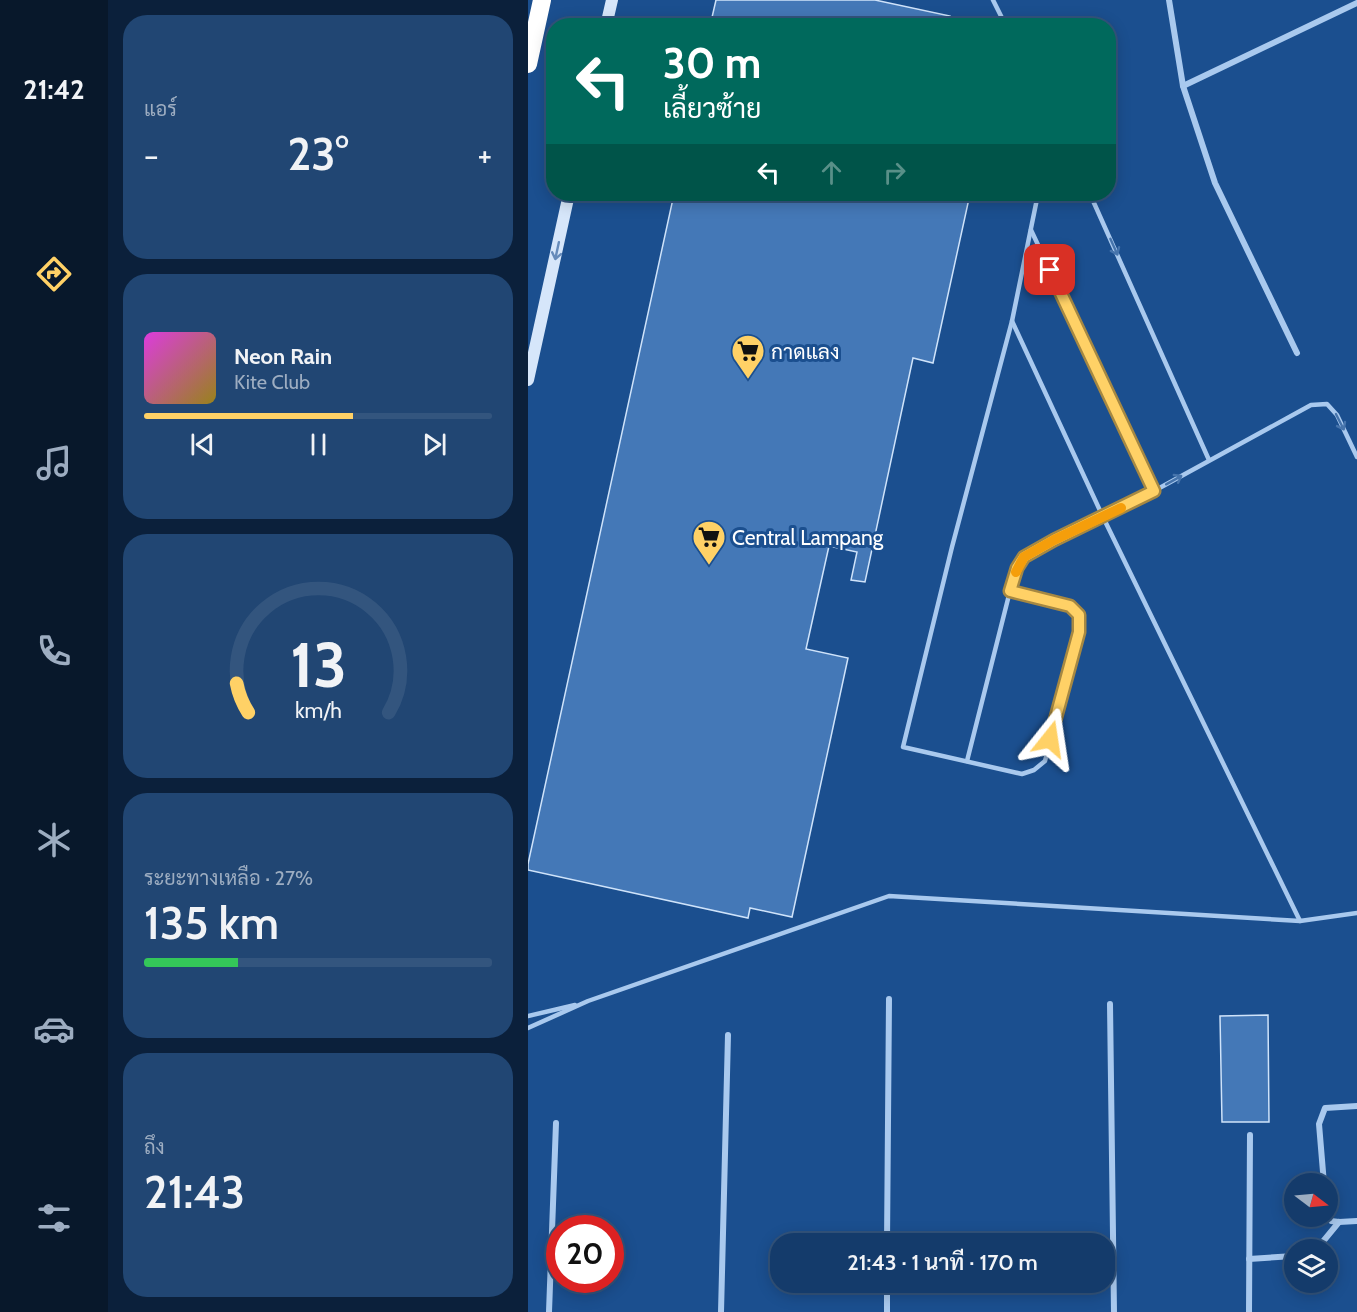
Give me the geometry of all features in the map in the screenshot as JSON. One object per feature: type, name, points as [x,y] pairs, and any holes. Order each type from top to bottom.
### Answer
[{"type":"highway","points":[[528,64],[542,0]]},
{"type":"main road","points":[[608,18],[612,0]]},
{"type":"main road","points":[[528,380],[567,201]]},
{"type":"street","points":[[1169,0],[1183,86],[1215,183],[1297,353]]},
{"type":"street","points":[[1183,86],[1357,3]]},
{"type":"street","points":[[887,1233],[889,999]]},
{"type":"street","points":[[1110,1004],[1114,1312]]},
{"type":"street","points":[[721,1312],[728,1035]]},
{"type":"street","points":[[1323,1173],[1319,1124],[1325,1108],[1357,1106]]},
{"type":"street","points":[[549,1312],[556,1123]]},
{"type":"street","points":[[1249,1312],[1250,1135]]},
{"type":"street","points":[[1325,1239],[1339,1222],[1357,1221]]},
{"type":"street","points":[[1249,1259],[1284,1257]]},
{"type":"street","points":[[887,1293],[887,1312]]},
{"type":"lane","points":[[993,0],[1002,18]]},
{"type":"lane","points":[[1010,591],[1070,606],[1079,615],[1079,632],[1045,761],[1034,770],[1022,774],[903,747],[952,547],[1012,321],[1037,201]]},
{"type":"lane","points":[[1093,201],[1209,460]]},
{"type":"lane","points":[[1031,230],[1154,491]]},
{"type":"lane","points":[[1012,321],[1103,517],[1300,921]]},
{"type":"lane","points":[[967,761],[1010,591],[1017,568],[1024,557],[1154,491],[1311,405],[1327,404],[1337,415],[1357,457]]},
{"type":"lane","points":[[528,1028],[588,1002],[889,896],[1300,921],[1357,913]]},
{"type":"lane","points":[[528,1016],[588,1002]]},
{"type":"building","points":[[716,0],[875,0],[950,16],[950,18],[712,18]]},
{"type":"building","name":"Central Lampang","points":[[672,201],[968,201],[933,363],[913,358],[865,582],[851,580],[857,552],[829,546],[806,649],[848,658],[792,917],[750,908],[748,918],[528,870]]},
{"type":"building","points":[[1268,1015],[1269,1122],[1222,1122],[1220,1016]]},
{"type":"slow traffic","points":[[1016,572],[1024,557],[1121,508]]},
{"type":"place","name":"กาดแลง","points":[[748,380]]},
{"type":"place","name":"Central Lampang","points":[[709,566]]},
{"type":"route","points":[[1050,270],[1154,491],[1054,540],[1024,557],[1017,568],[1010,591],[1070,606],[1079,615],[1079,632],[1050,739]]}]
